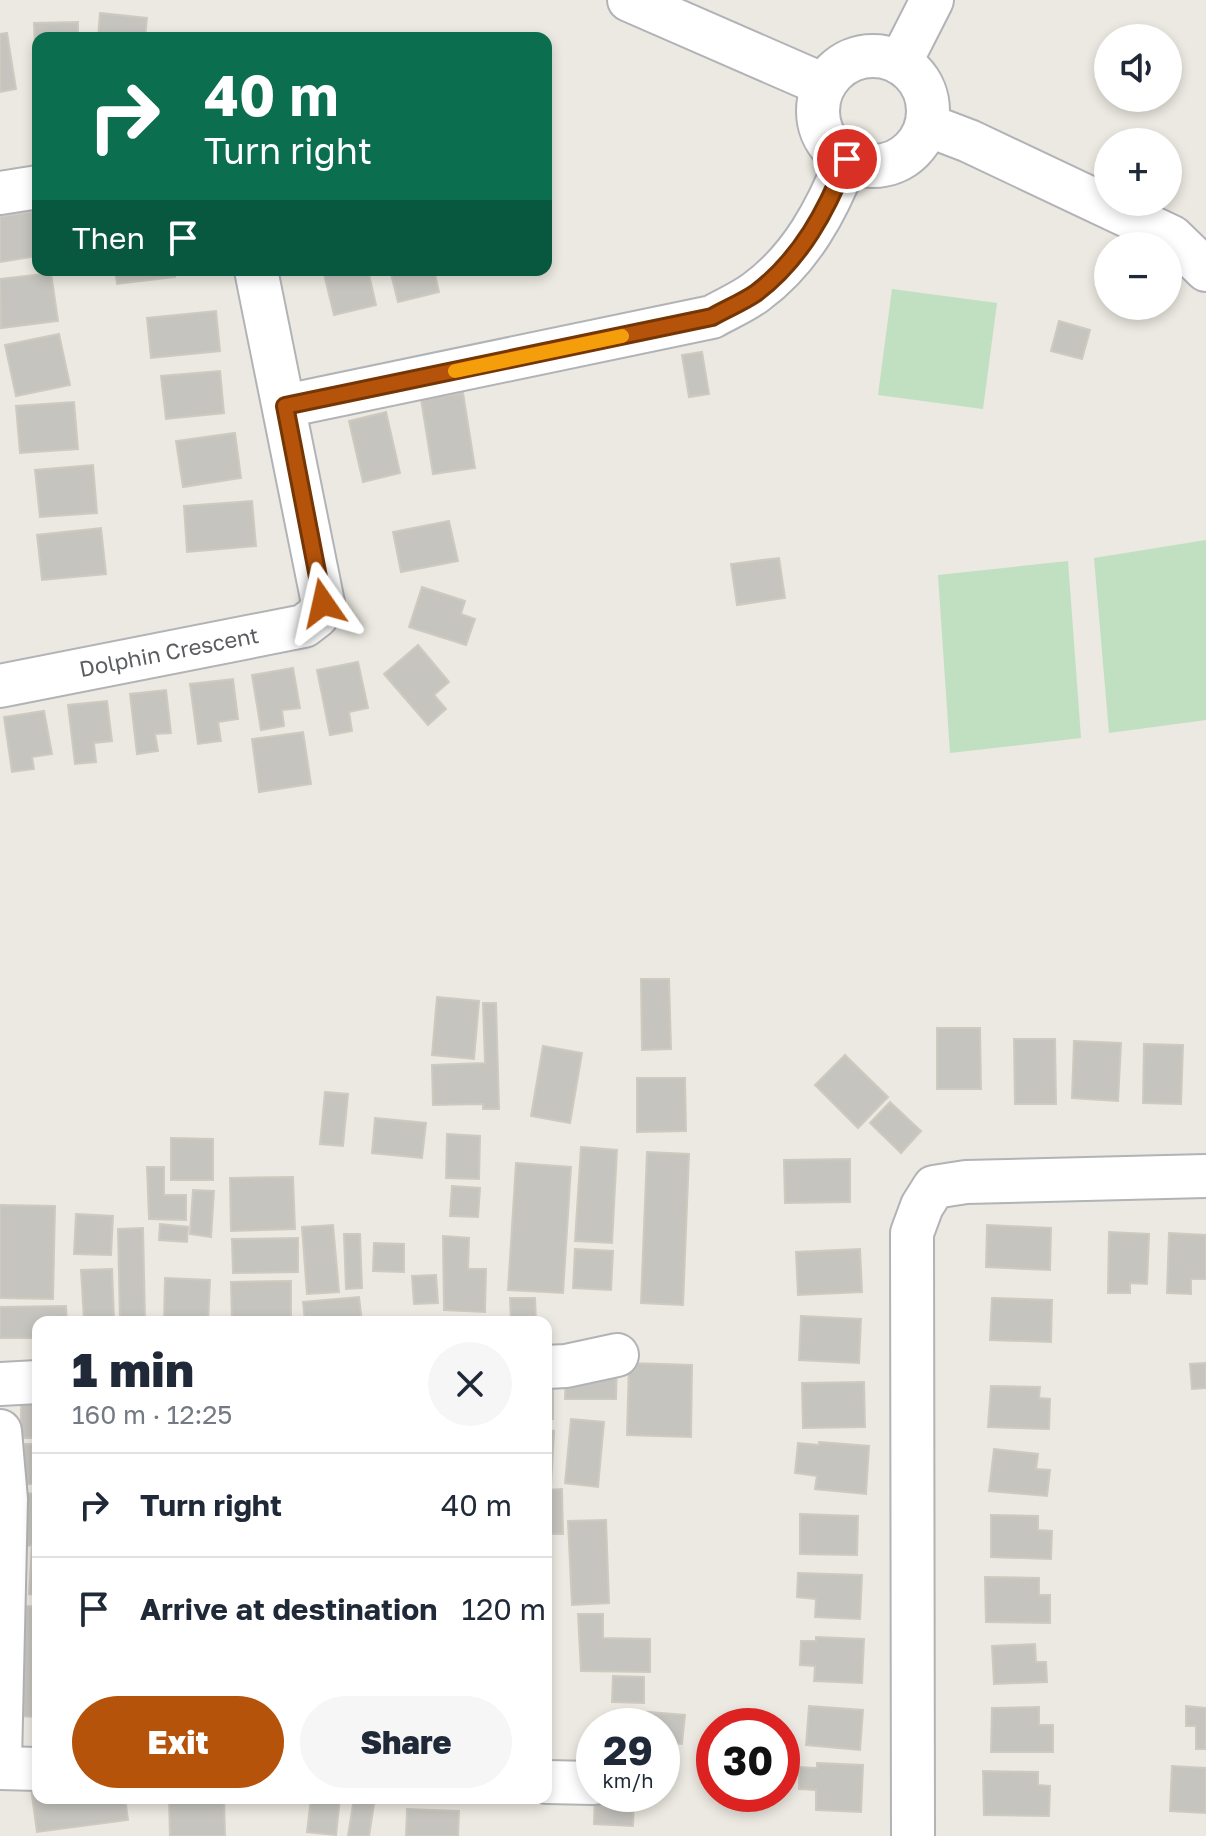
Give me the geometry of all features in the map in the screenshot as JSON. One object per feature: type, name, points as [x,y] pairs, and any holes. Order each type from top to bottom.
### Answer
[{"type":"street","points":[[629,0],[824,85]]},
{"type":"street","points":[[900,63],[932,0]]},
{"type":"street","points":[[872,55],[900,63],[912,72],[927,96],[927,125],[920,141],[909,154],[879,166],[862,166],[847,159],[833,149],[823,135],[819,101],[824,85],[844,64],[858,58],[872,55]]},
{"type":"street","points":[[927,125],[969,141],[1172,237],[1206,270]]},
{"type":"street","points":[[285,406],[712,317],[756,293],[800,250],[831,200],[847,159]]},
{"type":"street","points":[[0,193],[32,188]]},
{"type":"street","name":"Dolphin Crescent","points":[[0,686],[304,626],[317,616],[323,603],[257,276]]},
{"type":"street","points":[[913,1836],[912,1233],[922,1206],[934,1187],[966,1182],[1206,1176]]},
{"type":"street","points":[[552,1367],[617,1355]]},
{"type":"street","points":[[0,1384],[32,1382]]},
{"type":"street","points":[[0,1431],[6,1499],[0,1765],[32,1768]]},
{"type":"street","points":[[552,1782],[576,1783]]},
{"type":"green space","points":[[892,289],[997,303],[983,409],[878,395]]},
{"type":"green space","points":[[1206,540],[1206,720],[1109,733],[1094,558]]},
{"type":"green space","points":[[1068,561],[1081,738],[950,753],[938,575]]},
{"type":"building","points":[[100,13],[147,18],[146,32],[98,32]]},
{"type":"building","points":[[78,22],[78,32],[34,32],[34,23]]},
{"type":"building","points":[[7,33],[16,89],[0,92],[0,34]]},
{"type":"building","points":[[32,212],[32,257],[0,262],[0,217]]},
{"type":"building","points":[[51,276],[58,321],[1,328],[0,279]]},
{"type":"building","points":[[116,276],[175,277],[117,284]]},
{"type":"building","points":[[324,276],[369,276],[376,305],[334,315]]},
{"type":"building","points":[[392,276],[435,276],[439,292],[398,302]]},
{"type":"building","points":[[216,311],[220,351],[151,358],[147,318]]},
{"type":"building","points":[[1059,321],[1090,330],[1082,359],[1051,351]]},
{"type":"building","points":[[59,334],[70,385],[16,396],[5,345]]},
{"type":"building","points":[[702,352],[709,394],[689,397],[682,355]]},
{"type":"building","points":[[220,371],[224,413],[166,419],[161,376]]},
{"type":"building","points":[[463,393],[475,468],[433,474],[421,399]]},
{"type":"building","points":[[74,402],[78,449],[20,453],[16,406]]},
{"type":"building","points":[[386,412],[400,473],[363,482],[349,421]]},
{"type":"building","points":[[235,433],[241,478],[183,487],[176,441]]},
{"type":"building","points":[[93,465],[97,513],[40,517],[35,470]]},
{"type":"building","points":[[252,501],[256,546],[187,552],[184,506]]},
{"type":"building","points":[[449,521],[458,561],[401,572],[393,532]]},
{"type":"building","points":[[101,528],[106,574],[42,580],[37,535]]},
{"type":"building","points":[[779,558],[785,598],[737,605],[731,564]]},
{"type":"building","points":[[422,587],[465,601],[461,614],[475,619],[466,645],[409,627]]},
{"type":"building","points":[[418,645],[449,682],[434,695],[446,709],[428,725],[384,674]]},
{"type":"building","points":[[358,662],[368,708],[349,712],[352,731],[330,735],[317,670]]},
{"type":"building","points":[[293,668],[300,708],[282,710],[284,726],[261,730],[252,675]]},
{"type":"building","points":[[233,679],[238,719],[218,722],[221,741],[198,744],[190,684]]},
{"type":"building","points":[[166,690],[171,733],[155,734],[158,751],[137,754],[130,694]]},
{"type":"building","points":[[107,701],[112,741],[94,743],[96,762],[75,764],[68,705]]},
{"type":"building","points":[[44,711],[52,754],[32,757],[34,769],[12,772],[4,717]]},
{"type":"building","points":[[303,732],[311,784],[259,792],[252,739]]},
{"type":"building","points":[[641,979],[669,979],[671,1049],[642,1050]]},
{"type":"building","points":[[437,997],[479,1001],[474,1059],[432,1055]]},
{"type":"building","points":[[483,1003],[496,1003],[499,1109],[483,1109],[483,1104],[433,1105],[432,1065],[485,1063]]},
{"type":"building","points":[[937,1028],[980,1028],[981,1089],[937,1089]]},
{"type":"building","points":[[1014,1039],[1055,1039],[1056,1104],[1015,1104]]},
{"type":"building","points":[[1074,1041],[1121,1043],[1118,1101],[1072,1098]]},
{"type":"building","points":[[1144,1044],[1183,1045],[1181,1104],[1143,1103]]},
{"type":"building","points":[[543,1046],[582,1053],[570,1123],[531,1116]]},
{"type":"building","points":[[845,1055],[888,1097],[858,1128],[815,1085]]},
{"type":"building","points":[[637,1078],[685,1078],[686,1131],[637,1132]]},
{"type":"building","points":[[325,1092],[348,1094],[343,1146],[320,1144]]},
{"type":"building","points":[[890,1102],[921,1131],[901,1153],[870,1123]]},
{"type":"building","points":[[375,1118],[426,1123],[422,1158],[372,1153]]},
{"type":"building","points":[[447,1134],[480,1136],[479,1179],[446,1178]]},
{"type":"building","points":[[171,1138],[213,1139],[213,1180],[171,1180]]},
{"type":"building","points":[[581,1147],[617,1150],[612,1243],[575,1241]]},
{"type":"building","points":[[647,1152],[689,1154],[683,1305],[641,1303]]},
{"type":"building","points":[[850,1159],[850,1202],[785,1203],[784,1160]]},
{"type":"building","points":[[516,1163],[571,1167],[563,1293],[508,1290]]},
{"type":"building","points":[[147,1167],[164,1167],[164,1195],[186,1195],[186,1220],[149,1219]]},
{"type":"building","points":[[293,1177],[295,1229],[231,1231],[230,1178]]},
{"type":"building","points":[[452,1186],[480,1188],[478,1217],[450,1216]]},
{"type":"building","points":[[193,1190],[214,1191],[211,1237],[190,1234]]},
{"type":"building","points":[[0,1205],[55,1206],[53,1299],[0,1298]]},
{"type":"building","points":[[76,1214],[113,1216],[111,1255],[74,1254]]},
{"type":"building","points":[[160,1224],[188,1227],[187,1242],[159,1240]]},
{"type":"building","points":[[333,1225],[339,1292],[307,1294],[302,1227]]},
{"type":"building","points":[[987,1225],[1051,1228],[1050,1270],[986,1267]]},
{"type":"building","points":[[143,1228],[145,1316],[120,1316],[118,1229]]},
{"type":"building","points":[[1109,1232],[1149,1234],[1147,1284],[1130,1283],[1130,1293],[1108,1293]]},
{"type":"building","points":[[1169,1233],[1206,1235],[1206,1279],[1191,1279],[1191,1294],[1167,1293]]},
{"type":"building","points":[[344,1234],[360,1234],[362,1288],[346,1289]]},
{"type":"building","points":[[443,1236],[469,1238],[468,1269],[486,1269],[485,1312],[444,1310]]},
{"type":"building","points":[[298,1238],[298,1272],[233,1273],[232,1239]]},
{"type":"building","points":[[374,1243],[404,1244],[404,1272],[373,1271]]},
{"type":"building","points":[[575,1249],[613,1251],[611,1290],[573,1288]]},
{"type":"building","points":[[860,1249],[862,1292],[798,1295],[796,1252]]},
{"type":"building","points":[[112,1269],[114,1316],[84,1316],[81,1270]]},
{"type":"building","points":[[436,1275],[438,1303],[414,1304],[412,1276]]},
{"type":"building","points":[[165,1278],[210,1280],[208,1316],[164,1316]]},
{"type":"building","points":[[291,1281],[291,1316],[232,1316],[231,1282]]},
{"type":"building","points":[[359,1297],[361,1316],[304,1316],[303,1302]]},
{"type":"building","points":[[510,1298],[535,1298],[536,1316],[511,1316]]},
{"type":"building","points":[[992,1298],[1052,1300],[1051,1342],[990,1340]]},
{"type":"building","points":[[66,1306],[67,1316],[32,1316],[32,1338],[0,1338],[0,1307]]},
{"type":"building","points":[[801,1316],[861,1319],[859,1363],[799,1360]]},
{"type":"building","points":[[566,1354],[617,1355],[616,1399],[565,1399]]},
{"type":"building","points":[[629,1363],[692,1365],[691,1437],[627,1435]]},
{"type":"building","points":[[1206,1363],[1206,1388],[1192,1389],[1190,1364]]},
{"type":"building","points":[[552,1365],[553,1365],[552,1419]]},
{"type":"building","points":[[32,1380],[32,1438],[21,1438],[21,1381]]},
{"type":"building","points":[[864,1382],[865,1427],[803,1428],[802,1383]]},
{"type":"building","points":[[991,1386],[1040,1387],[1039,1398],[1050,1399],[1049,1429],[988,1427]]},
{"type":"building","points":[[571,1419],[604,1422],[598,1487],[565,1483]]},
{"type":"building","points":[[819,1442],[869,1446],[866,1494],[815,1489],[817,1476],[795,1473],[798,1443],[819,1445]]},
{"type":"building","points":[[24,1444],[32,1444],[32,1484],[24,1484]]},
{"type":"building","points":[[994,1449],[1038,1454],[1036,1469],[1050,1470],[1047,1496],[989,1491]]},
{"type":"building","points":[[562,1489],[563,1534],[552,1534],[552,1490]]},
{"type":"building","points":[[32,1493],[32,1545],[23,1546],[20,1494]]},
{"type":"building","points":[[800,1514],[858,1516],[857,1555],[800,1554]]},
{"type":"building","points":[[991,1515],[1038,1516],[1038,1530],[1052,1531],[1051,1559],[991,1557]]},
{"type":"building","points":[[606,1520],[609,1603],[572,1605],[568,1521]]},
{"type":"building","points":[[32,1548],[32,1594],[29,1594]]},
{"type":"building","points":[[798,1573],[862,1575],[860,1619],[815,1617],[816,1599],[797,1597]]},
{"type":"building","points":[[985,1577],[1039,1578],[1039,1595],[1050,1595],[1050,1623],[986,1622]]},
{"type":"building","points":[[26,1606],[32,1606],[32,1717],[18,1716]]},
{"type":"building","points":[[578,1614],[603,1614],[603,1638],[650,1639],[650,1672],[581,1671]]},
{"type":"building","points":[[816,1637],[864,1639],[862,1683],[814,1681],[815,1666],[800,1665],[801,1641],[816,1641]]},
{"type":"building","points":[[1035,1644],[1036,1662],[1046,1662],[1047,1682],[994,1684],[992,1646]]},
{"type":"building","points":[[613,1676],[644,1677],[644,1703],[612,1702]]},
{"type":"building","points":[[809,1706],[863,1710],[860,1750],[806,1745]]},
{"type":"building","points":[[1186,1706],[1206,1708],[1206,1749],[1196,1749],[1196,1726],[1186,1726]]},
{"type":"building","points":[[1039,1707],[1039,1725],[1053,1725],[1053,1752],[991,1752],[992,1708]]},
{"type":"building","points":[[680,1715],[685,1715],[680,1744]]},
{"type":"building","points":[[817,1763],[863,1765],[861,1812],[816,1810],[816,1790],[800,1789],[800,1767],[817,1768]]},
{"type":"building","points":[[1172,1766],[1206,1768],[1206,1813],[1170,1811]]},
{"type":"building","points":[[983,1771],[1038,1772],[1038,1785],[1050,1786],[1049,1816],[984,1815]]},
{"type":"building","points":[[33,1804],[126,1804],[128,1820],[37,1832]]},
{"type":"building","points":[[169,1804],[224,1804],[225,1836],[170,1836]]},
{"type":"building","points":[[310,1804],[339,1804],[336,1835],[307,1832]]},
{"type":"building","points":[[353,1804],[374,1804],[369,1836],[348,1836]]},
{"type":"building","points":[[407,1809],[459,1811],[458,1836],[406,1836]]},
{"type":"building","points":[[594,1812],[633,1812],[633,1826],[594,1824]]},
{"type":"slow traffic","points":[[455,371],[622,336]]},
{"type":"route","points":[[323,603],[285,406],[712,317],[756,293],[800,250],[831,200],[847,159]]}]
